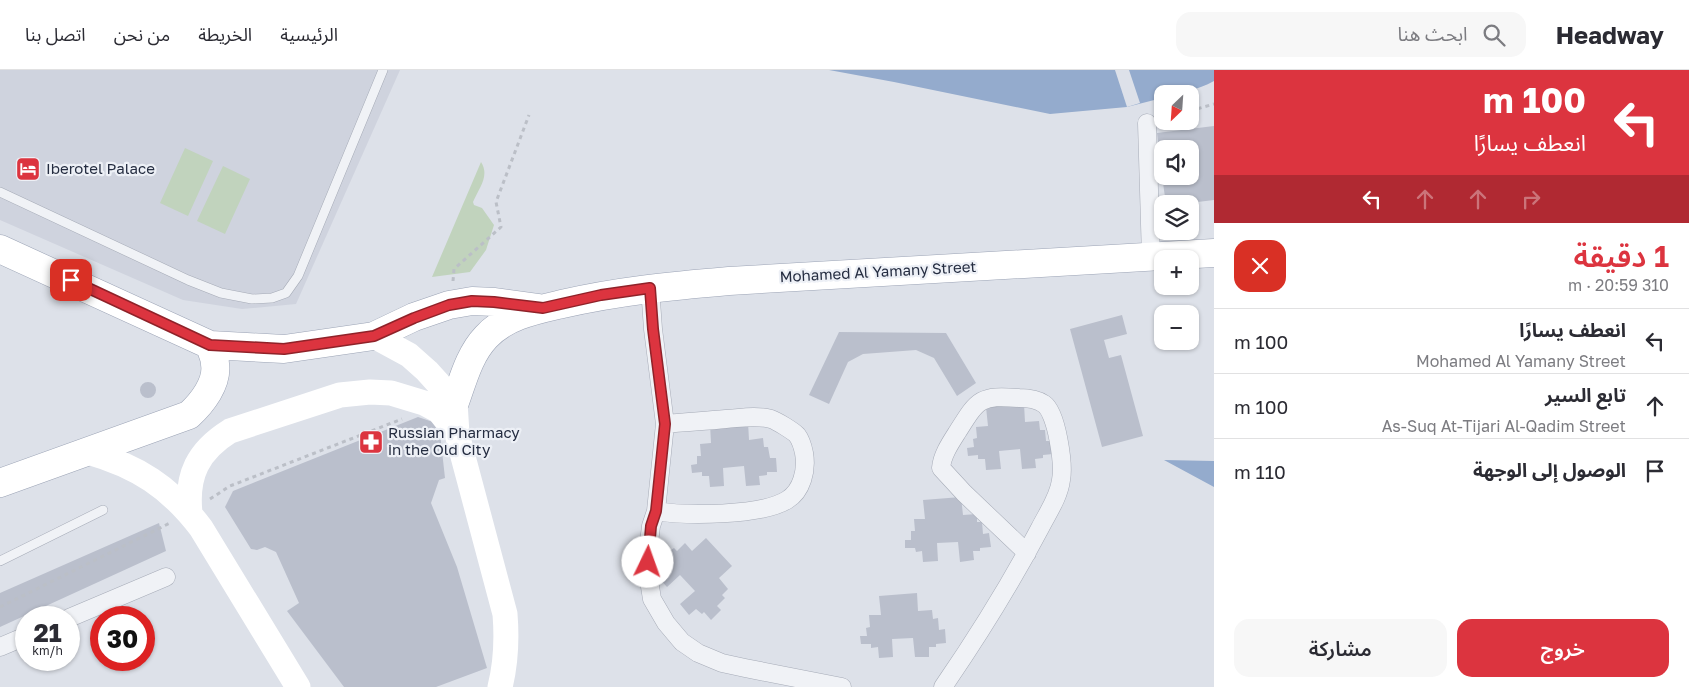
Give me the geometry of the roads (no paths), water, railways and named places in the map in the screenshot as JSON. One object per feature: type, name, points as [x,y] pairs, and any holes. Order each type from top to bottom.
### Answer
[{"type":"main road","points":[[0,248],[210,345],[216,364],[214,376],[205,397],[189,415],[5,484]]},
{"type":"main road","name":"Mohamed Al Yamany Street","points":[[455,402],[467,366],[475,351],[486,337],[507,321],[543,308],[601,295],[650,288],[801,276],[1214,253]]},
{"type":"main road","name":"Mohamed Al Yamany Street","points":[[210,345],[284,349],[374,336],[449,305],[472,301],[543,308]]},
{"type":"main road","points":[[374,336],[409,355],[427,370],[455,402],[457,434],[505,614],[506,655],[500,687]]},
{"type":"main road","points":[[190,513],[189,485],[193,471],[203,453],[218,438],[230,430],[340,395],[370,392],[391,393],[408,397],[438,411],[457,434]]},
{"type":"main road","points":[[88,452],[121,462],[145,475],[162,486],[190,513],[298,687]]},
{"type":"street","points":[[1147,123],[1151,257]]},
{"type":"street","points":[[650,288],[653,329],[665,424],[656,511],[651,526],[648,550],[648,574],[652,599],[666,623],[682,642],[698,653],[722,663],[842,687]]},
{"type":"street","points":[[942,687],[969,649],[1027,553],[1054,502],[1061,482],[1062,467],[1053,419],[1044,403],[1030,399],[996,396],[980,402],[972,409],[953,438],[941,468],[964,493],[1027,553]]},
{"type":"street","points":[[656,511],[676,514],[703,514],[753,510],[773,506],[786,501],[795,493],[802,481],[804,467],[804,454],[797,435],[772,420],[757,417],[665,424]]},
{"type":"street","points":[[80,613],[166,577]]},
{"type":"street","points":[[0,647],[15,641]]},
{"type":"lane","points":[[0,192],[188,280],[220,293],[252,299],[272,298],[286,293],[298,276],[383,70]]},
{"type":"lane","points":[[0,561],[103,510]]},
{"type":"water","points":[[829,70],[1214,70],[1214,81],[1199,88],[1199,85],[1154,85],[1154,100],[1127,107],[1050,114]]},
{"type":"water","points":[[1164,460],[1214,461],[1214,487]]},
{"type":"place","name":"Iberotel Palace","points":[[28,169]]},
{"type":"place","name":"Russian Pharmacy in the Old City","points":[[371,442]]}]
